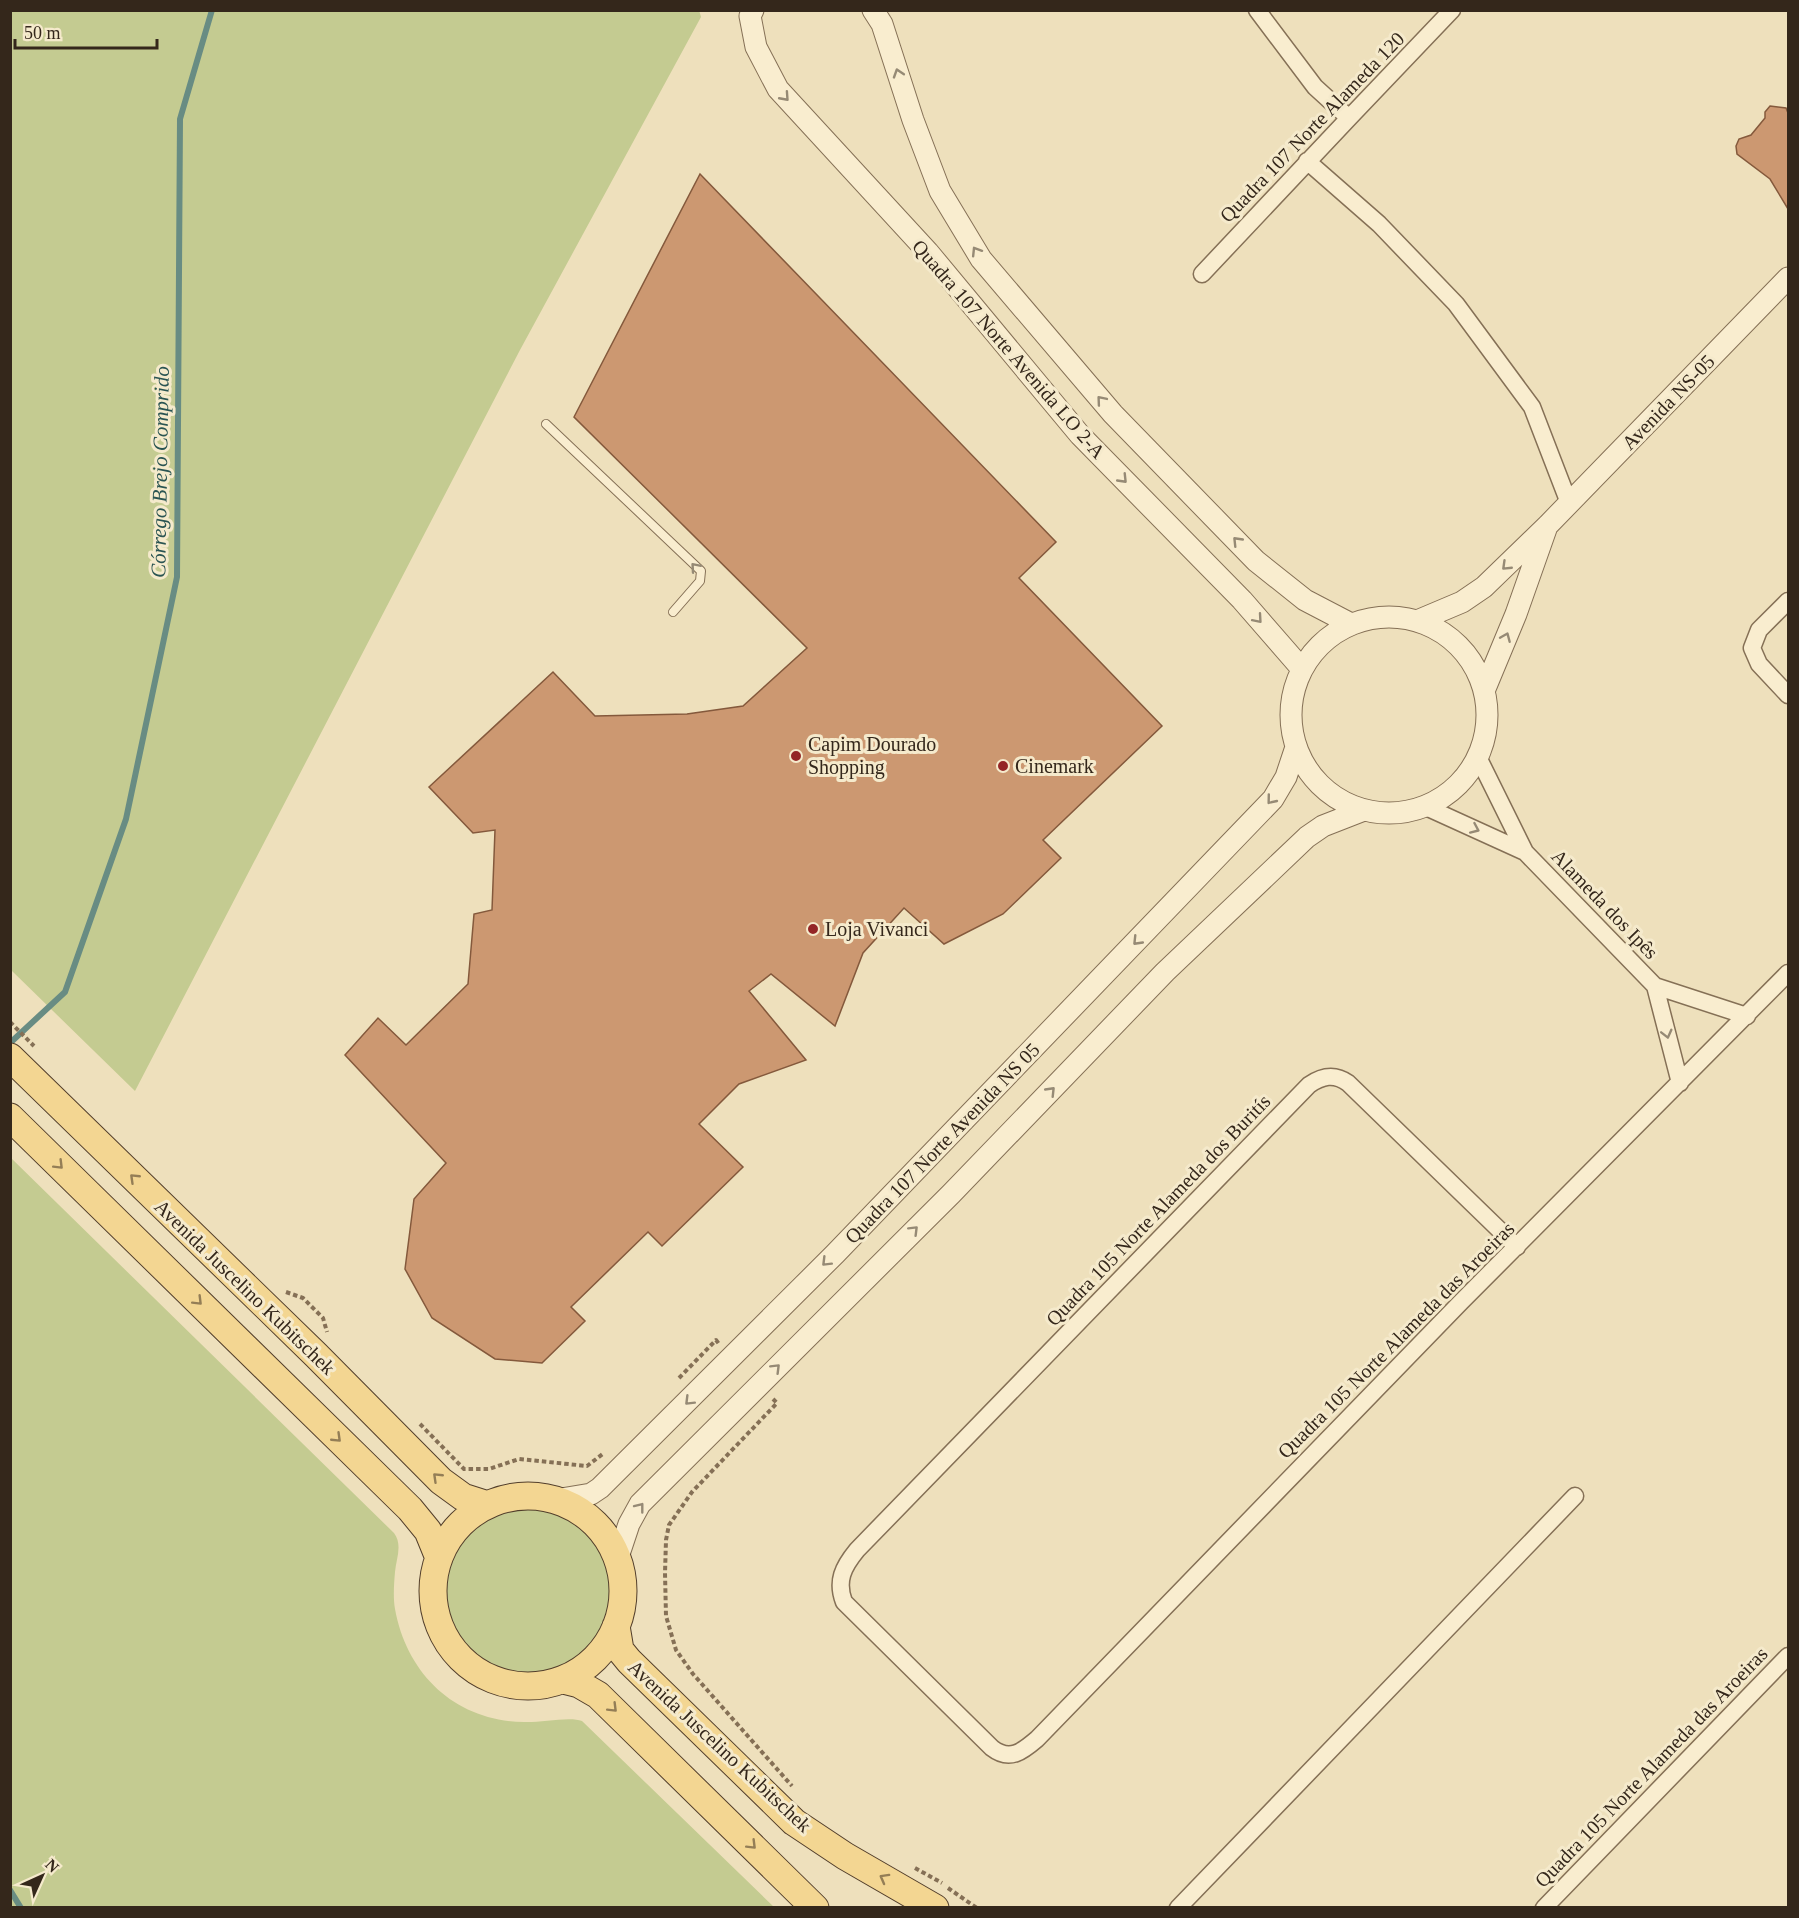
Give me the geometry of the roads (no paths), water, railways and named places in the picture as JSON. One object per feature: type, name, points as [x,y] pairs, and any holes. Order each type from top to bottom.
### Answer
[{"type":"main road","name":"Avenida Juscelino Kubitschek","points":[[10,1057],[316,1355],[441,1481],[462,1497],[488,1505]]},
{"type":"main road","points":[[14,1120],[410,1509],[428,1531],[439,1558]]},
{"type":"main road","points":[[521,1496],[555,1500],[576,1509],[594,1524],[605,1536],[617,1560],[623,1596],[616,1626],[610,1641],[593,1661],[563,1680],[538,1686],[507,1684],[482,1674],[462,1659],[442,1631],[435,1609],[433,1586],[439,1558],[446,1543],[460,1524],[473,1513],[488,1505],[521,1496]]},
{"type":"main road","name":"Avenida Juscelino Kubitschek","points":[[616,1626],[620,1650],[629,1661],[794,1822],[845,1856],[935,1908]]},
{"type":"main road","points":[[563,1680],[589,1689],[603,1699],[815,1908]]},
{"type":"street","name":"Quadra 107 Norte Avenida LO 2-A","points":[[753,10],[750,16],[756,47],[778,89],[837,156],[928,252],[1080,435],[1242,600],[1302,669]]},
{"type":"street","name":"Quadra 107 Norte Avenida LO 2-A","points":[[873,10],[882,24],[939,191],[981,259],[1113,414],[1256,561],[1305,600],[1351,624]]},
{"type":"street","points":[[1257,10],[1315,87],[1349,117]]},
{"type":"street","name":"Quadra 107 Norte Alameda 120","points":[[1202,274],[1452,10]]},
{"type":"street","points":[[1307,161],[1379,224],[1456,304],[1532,407],[1569,503]]},
{"type":"street","name":"Avenida NS-05","points":[[1548,525],[1788,278]]},
{"type":"street","points":[[1417,621],[1462,602],[1484,587],[1548,525]]},
{"type":"street","points":[[1484,691],[1516,614],[1548,525]]},
{"type":"street","points":[[1788,601],[1759,630],[1752,648],[1759,664],[1788,695]]},
{"type":"street","points":[[1384,617],[1417,621],[1447,636],[1470,661],[1484,691],[1487,725],[1478,757],[1465,778],[1447,795],[1426,807],[1395,814],[1364,810],[1322,788],[1296,747],[1290,721],[1292,694],[1302,669],[1323,642],[1351,624],[1384,617]]},
{"type":"street","name":"Quadra 107 Norte Avenida NS 05","points":[[555,1500],[591,1494],[600,1488],[733,1357],[1273,799],[1286,777],[1296,747]]},
{"type":"street","name":"Alameda dos Ipês","points":[[1478,757],[1525,852],[1654,986],[1747,1016]]},
{"type":"street","name":"Alameda dos Ipês","points":[[1426,807],[1525,852]]},
{"type":"street","name":"Quadra 107 Norte Avenida NS 05","points":[[617,1560],[628,1524],[640,1504],[951,1194],[1173,964],[1307,837],[1323,826],[1364,810]]},
{"type":"street","name":"Quadra 105 Norte Alameda das Aroeiras","points":[[845,1565],[840,1584],[841,1592],[850,1610],[999,1754],[1018,1754],[1037,1738],[1452,1310],[1788,973]]},
{"type":"street","name":"Alameda dos Ipês","points":[[1654,986],[1680,1083]]},
{"type":"street","name":"Quadra 105 Norte Alameda dos Buritís","points":[[845,1565],[1309,1085],[1319,1078],[1337,1077],[1348,1083],[1517,1247]]},
{"type":"street","points":[[1178,1908],[1575,1496]]},
{"type":"street","name":"Quadra 105 Norte Alameda das Aroeiras","points":[[1544,1908],[1788,1656]]},
{"type":"lane","points":[[546,424],[701,571],[700,580],[673,612]]},
{"type":"waterway","name":"Córrego Brejo Comprido","points":[[10,1043],[65,992],[126,819],[177,577],[180,119],[212,10]]},
{"type":"waterway","name":"Córrego Brejo Comprido","points":[[10,1890],[21,1908]]},
{"type":"place","name":"Capim Dourado Shopping","points":[[796,756]]},
{"type":"place","name":"Cinemark","points":[[1003,766]]},
{"type":"place","name":"Loja Vivanci","points":[[813,929]]}]
